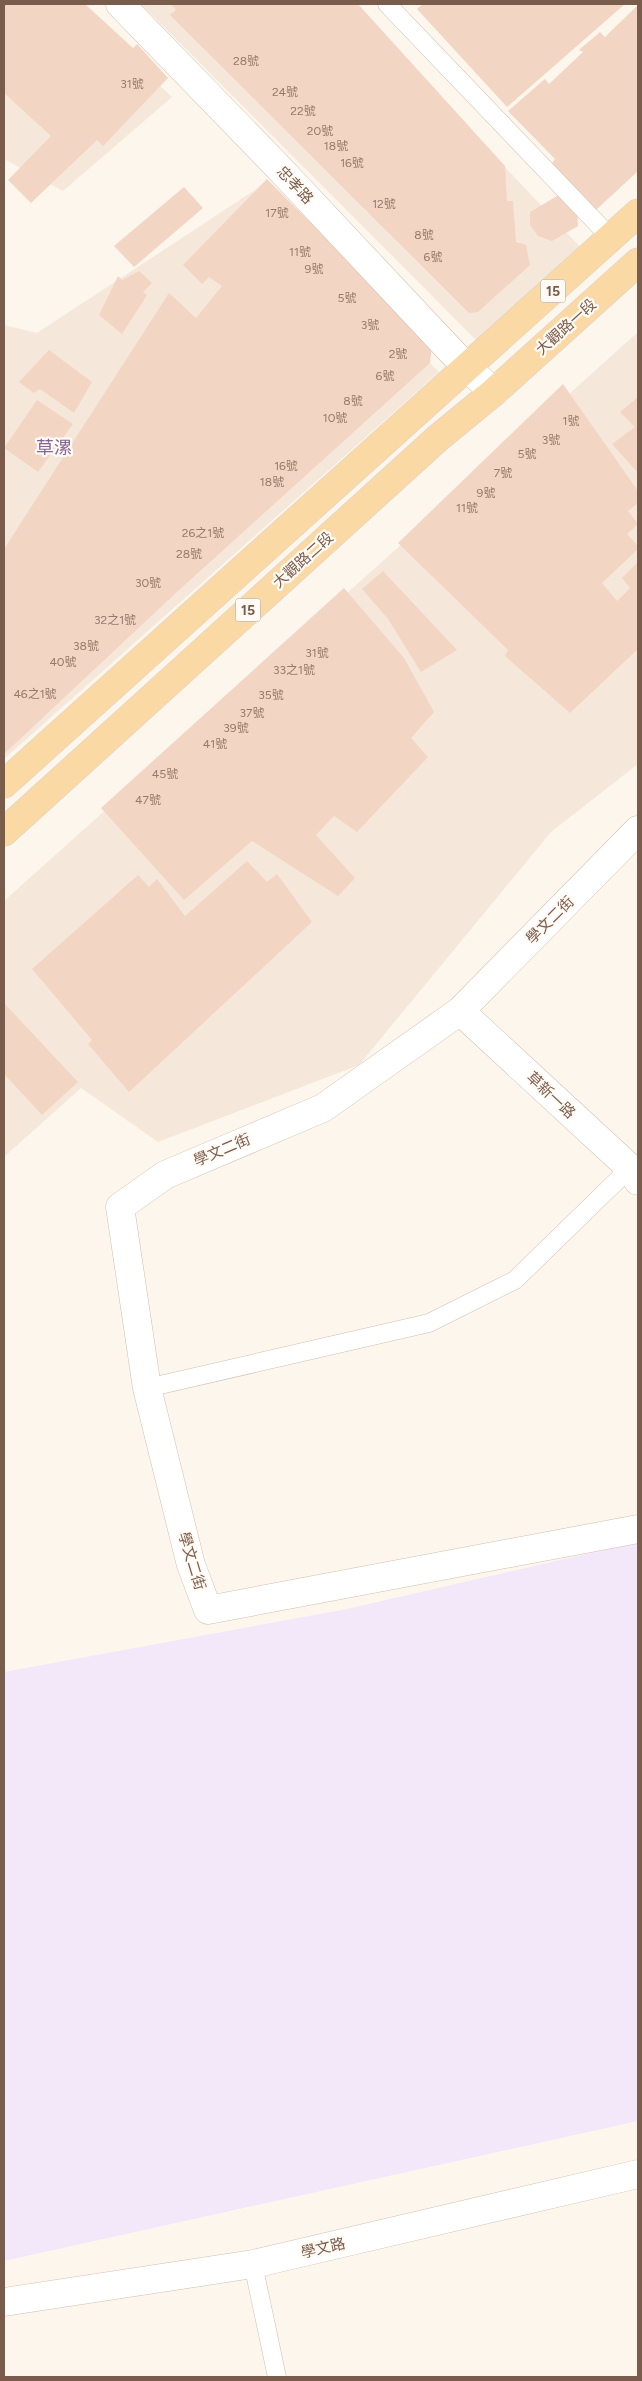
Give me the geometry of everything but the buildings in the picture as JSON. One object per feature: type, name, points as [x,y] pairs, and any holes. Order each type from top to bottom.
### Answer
[{"type":"main road","name":"15","points":[[4,784],[638,213]]},
{"type":"main road","name":"大觀路一段","points":[[494,392],[638,262]]},
{"type":"main road","name":"大觀路二段","points":[[4,832],[438,438],[494,392]]},
{"type":"street","name":"忠孝路","points":[[120,4],[281,170],[467,368],[494,392]]},
{"type":"street","name":"學文二街","points":[[638,830],[460,1011],[323,1108],[165,1175],[120,1207],[146,1388],[191,1565],[208,1610],[638,1529]]},
{"type":"street","name":"草新一路","points":[[460,1011],[634,1174]]},
{"type":"street","name":"學文路","points":[[4,2302],[253,2264],[638,2174]]},
{"type":"lane","points":[[387,4],[611,238]]},
{"type":"lane","points":[[146,1388],[429,1323],[515,1280],[634,1174]]},
{"type":"lane","points":[[253,2264],[277,2377]]},
{"type":"shaded area","points":[[4,4],[74,4],[172,97],[63,191],[4,159]]},
{"type":"shaded area","points":[[141,4],[352,4],[582,249],[477,341]]},
{"type":"shaded area","points":[[258,188],[439,372],[4,759],[4,325],[37,333]]},
{"type":"shaded area","points":[[638,332],[638,764],[551,832],[359,1065],[158,1142],[81,1088],[4,1157],[4,901]]},
{"type":"shaded area","points":[[638,1542],[638,2121],[4,2261],[4,1672],[347,1609]]},
{"type":"district","name":"草漯","points":[[54,448]]}]
